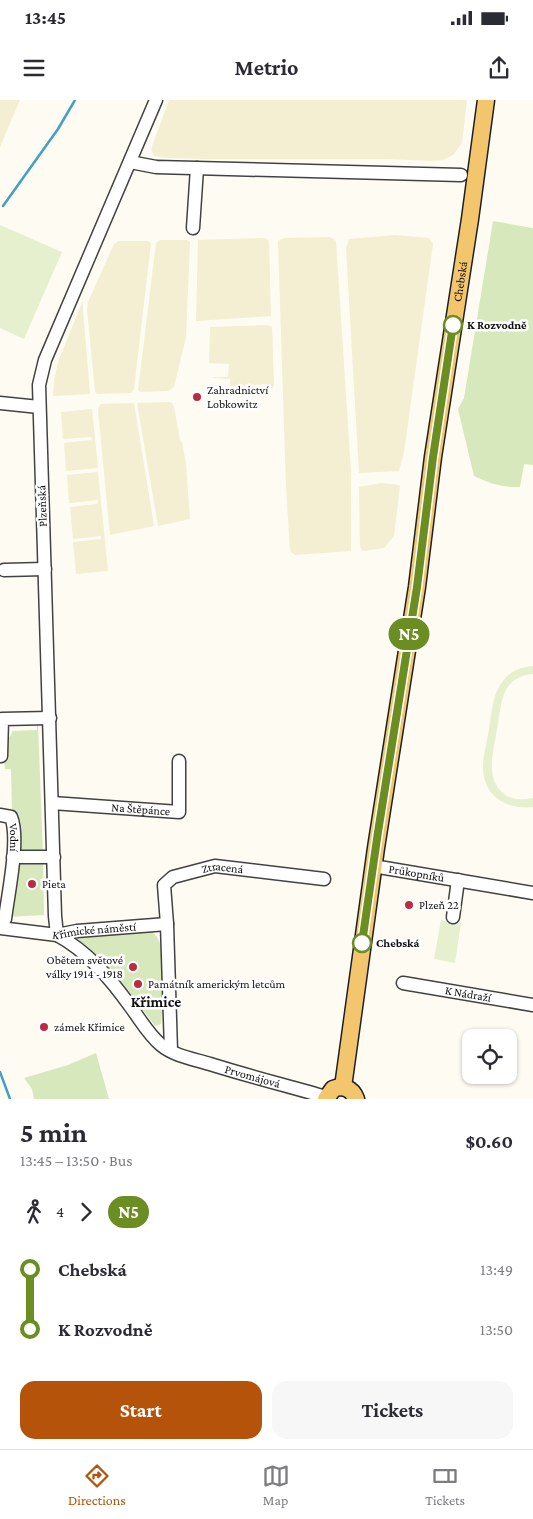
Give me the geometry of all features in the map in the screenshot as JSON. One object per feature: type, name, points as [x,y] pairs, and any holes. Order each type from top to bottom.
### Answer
[{"type":"main road","name":"Chebská","points":[[343,1087],[373,866],[417,587],[433,457],[470,219],[486,100]]},
{"type":"main road","points":[[326,1098],[333,1089],[343,1087],[352,1091],[356,1099]]},
{"type":"street","name":"Plzeňská","points":[[57,935],[39,385],[45,360],[156,100]]},
{"type":"street","points":[[130,162],[156,167],[462,175]]},
{"type":"street","points":[[193,228],[197,168]]},
{"type":"street","points":[[0,403],[39,407]]},
{"type":"street","points":[[4,570],[45,569]]},
{"type":"street","points":[[0,756],[2,719],[50,718]]},
{"type":"street","name":"Na Štěpánce","points":[[52,803],[179,812],[179,762]]},
{"type":"street","name":"Vodní","points":[[2,923],[13,857],[15,825],[6,816]]},
{"type":"street","points":[[13,857],[54,857]]},
{"type":"street","name":"Ztracená","points":[[167,924],[164,885],[173,877],[215,866],[324,879]]},
{"type":"street","name":"Průkopníků","points":[[373,866],[533,893]]},
{"type":"street","name":"Průkopníků","points":[[453,917],[458,880]]},
{"type":"street","points":[[2,923],[57,935]]},
{"type":"street","points":[[167,924],[174,1053]]},
{"type":"street","name":"Křimické náměstí","points":[[57,935],[167,924]]},
{"type":"street","name":"Křimické náměstí","points":[[57,935],[67,940],[94,962],[123,996],[153,1037],[174,1053]]},
{"type":"street","name":"K Nádraží","points":[[403,984],[533,1005]]},
{"type":"street","name":"Prvomájová","points":[[174,1053],[326,1098]]},
{"type":"shaded area","points":[[0,100],[20,100],[0,147]]},
{"type":"shaded area","points":[[169,100],[467,100],[462,143],[453,155],[443,160],[432,161],[387,159],[205,159],[154,156],[151,149]]},
{"type":"shaded area","points":[[395,235],[429,238],[433,244],[404,452],[399,471],[359,473],[346,248],[349,239]]},
{"type":"shaded area","points":[[330,237],[336,241],[351,472],[351,551],[295,555],[290,551],[286,487],[278,241],[284,238]]},
{"type":"shaded area","points":[[265,238],[269,241],[271,316],[196,321],[198,240]]},
{"type":"shaded area","points":[[160,240],[187,240],[190,242],[186,337],[174,387],[168,391],[140,392],[138,390],[156,243]]},
{"type":"shaded area","points":[[118,241],[148,241],[151,243],[134,389],[131,393],[97,394],[95,392],[87,309],[88,302],[114,244]]},
{"type":"shaded area","points":[[83,300],[90,394],[53,396],[58,362]]},
{"type":"shaded area","points":[[267,325],[272,327],[274,385],[272,389],[269,384],[230,386],[230,379],[213,378],[228,377],[229,364],[209,363],[210,327]]},
{"type":"shaded area","points":[[169,402],[174,407],[186,464],[190,519],[158,526],[137,403]]},
{"type":"shaded area","points":[[134,403],[154,526],[110,535],[98,410],[101,404]]},
{"type":"shaded area","points":[[92,409],[98,468],[66,471],[64,443],[92,440],[91,437],[63,439],[61,412]]},
{"type":"shaded area","points":[[98,472],[108,571],[76,574],[73,542],[101,539],[101,536],[73,539],[70,507],[97,504],[98,500],[69,503],[67,475]]},
{"type":"shaded area","points":[[381,483],[400,485],[394,536],[384,548],[364,551],[361,550],[360,545],[359,487]]},
{"type":"green space","points":[[493,221],[533,228],[533,465],[524,464],[520,487],[496,484],[474,476],[458,409],[464,398]]},
{"type":"green space","points":[[0,225],[62,252],[24,339],[0,328]]},
{"type":"green space","points":[[533,666],[533,674],[522,676],[515,680],[505,692],[500,708],[492,765],[492,774],[495,782],[507,796],[523,799],[533,798],[533,807],[523,807],[505,803],[492,793],[484,777],[483,762],[493,704],[499,686],[512,672]]},
{"type":"green space","points":[[37,724],[43,853],[19,852],[12,813],[11,769],[5,769],[2,746],[12,731],[37,730]]},
{"type":"green space","points":[[17,861],[43,861],[44,915],[7,917]]},
{"type":"green space","points":[[441,920],[461,923],[455,963],[434,959]]},
{"type":"green space","points":[[144,930],[152,932],[158,939],[164,961],[161,1024],[155,1026],[118,978],[76,937]]},
{"type":"green space","points":[[96,1053],[109,1099],[34,1099],[32,1089],[24,1078],[68,1065]]},
{"type":"waterway","points":[[3,206],[58,129],[75,100]]},
{"type":"waterway","points":[[0,1072],[10,1099]]},
{"type":"bus line","name":"N5","points":[[362,943],[417,587],[433,457],[453,325]]},
{"type":"place","name":"K Rozvodně","points":[[453,325]]},
{"type":"place","name":"Zahradnictví Lobkowitz","points":[[197,397]]},
{"type":"place","name":"Pieta","points":[[32,884]]},
{"type":"place","name":"Plzeň 22","points":[[409,905]]},
{"type":"place","name":"Chebská","points":[[362,943]]},
{"type":"place","name":"Obětem světové války 1914 - 1918","points":[[133,967]]},
{"type":"place","name":"Památník americkým letcům","points":[[138,984]]},
{"type":"place","name":"zámek Křimice","points":[[44,1027]]},
{"type":"district","name":"Křimice","points":[[156,1002]]}]
